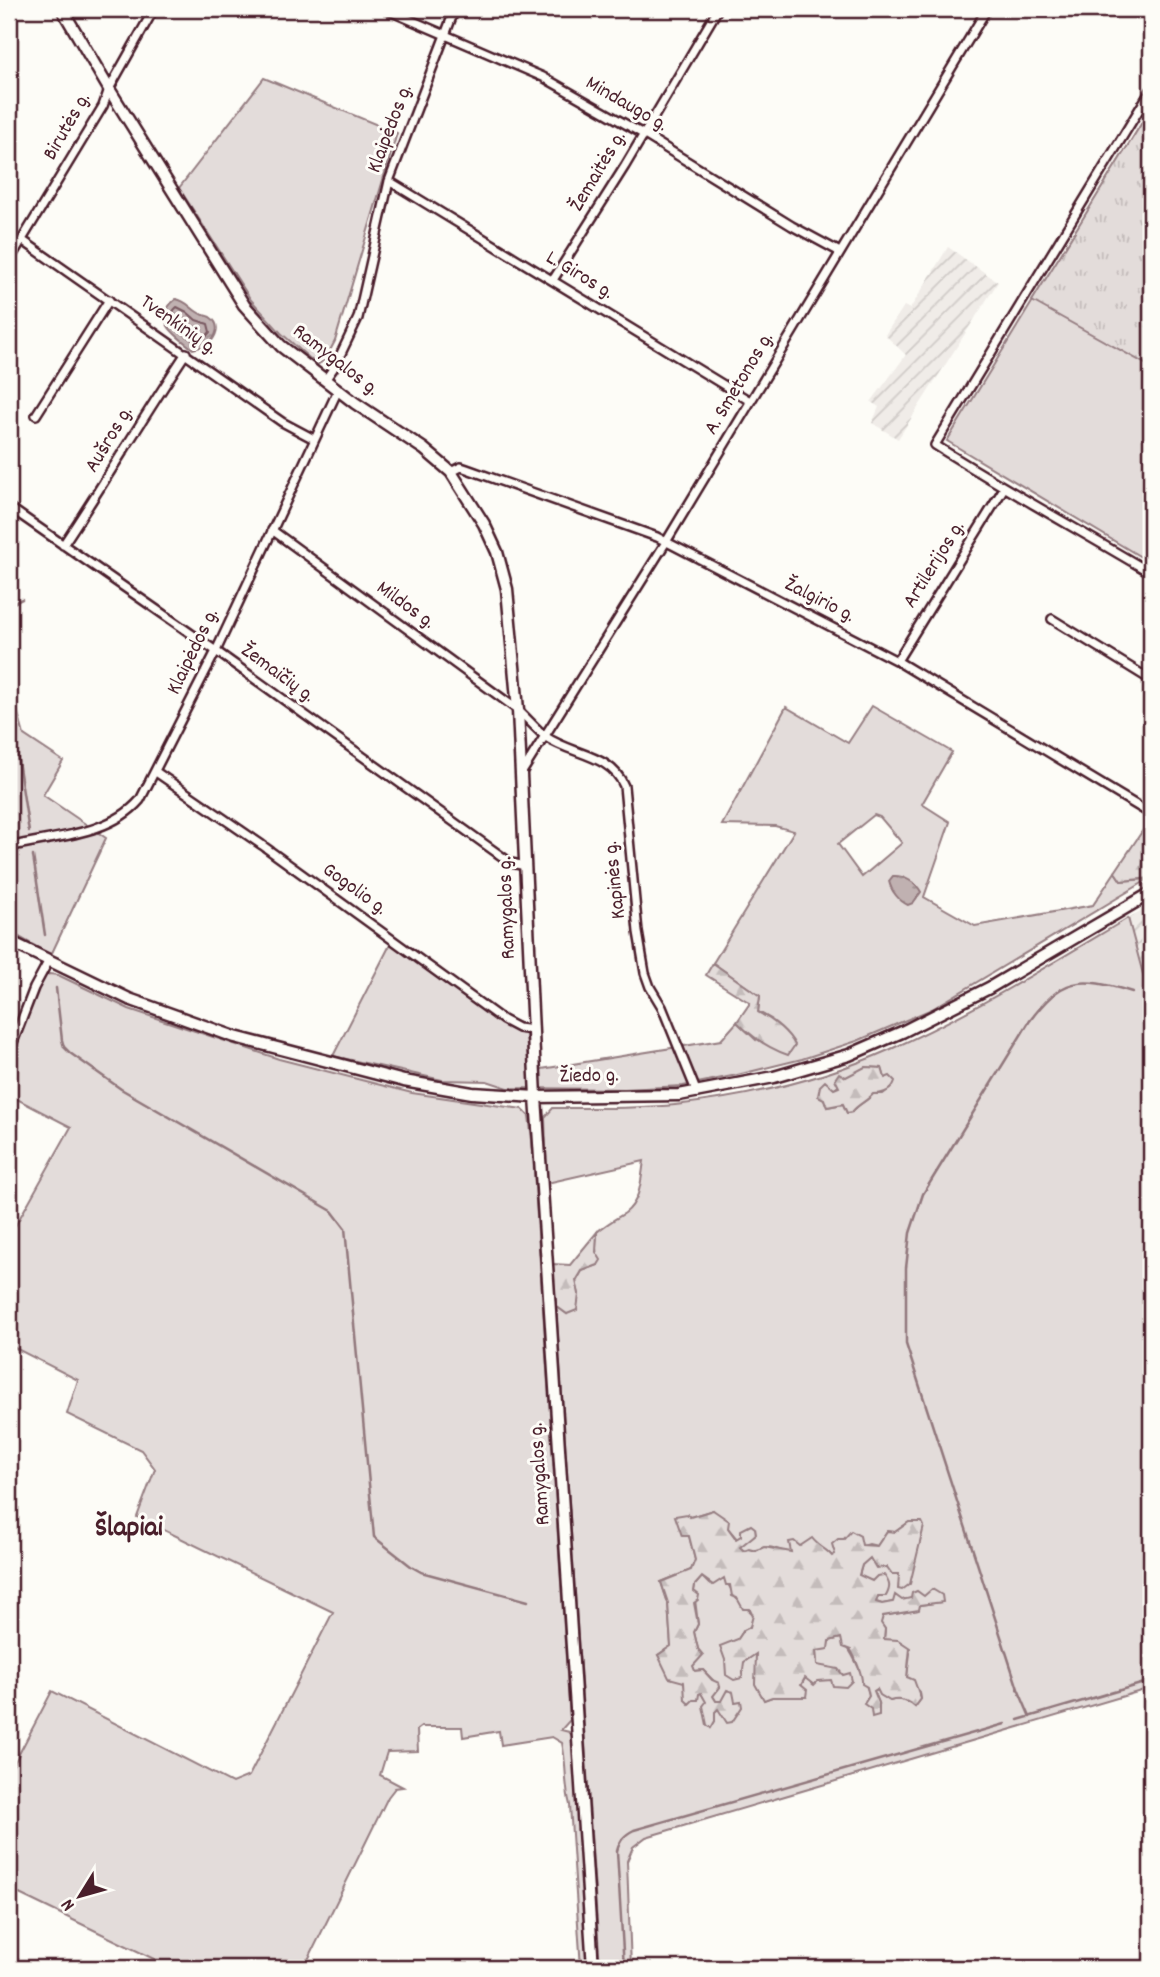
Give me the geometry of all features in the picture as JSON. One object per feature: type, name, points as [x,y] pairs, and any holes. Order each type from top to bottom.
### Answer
[{"type":"main road","name":"Ramygalos g.","points":[[62,9],[244,305],[281,346],[338,390],[424,449],[451,472],[484,524],[497,552],[507,589],[518,710],[536,1097],[593,1968]]},
{"type":"main road","name":"Žiedo g.","points":[[9,941],[129,999],[235,1037],[404,1081],[472,1093],[536,1097],[697,1093],[774,1077],[849,1055],[902,1032],[980,993],[1151,893]]},
{"type":"street","name":"Birutės g.","points":[[9,261],[12,248],[22,240],[103,106],[154,9]]},
{"type":"street","name":"Mindaugo g.","points":[[385,9],[543,77],[840,252]]},
{"type":"street","name":"Klaipėdos g.","points":[[326,380],[358,318],[389,181],[455,9]]},
{"type":"street","name":"Žemaitės g.","points":[[553,280],[718,9]]},
{"type":"street","name":"A. Smetonos g.","points":[[521,775],[666,542],[987,9]]},
{"type":"street","points":[[1151,90],[935,445],[1151,573]]},
{"type":"street","name":"L. Giros g.","points":[[389,181],[750,401]]},
{"type":"street","name":"Tvenkinių g.","points":[[22,240],[282,422],[314,439]]},
{"type":"street","points":[[36,415],[109,300]]},
{"type":"street","name":"Aušros g.","points":[[63,545],[186,353]]},
{"type":"street","name":"Klaipėdos g.","points":[[9,847],[118,820],[141,800],[216,651],[338,390]]},
{"type":"street","name":"Žalgirio g.","points":[[451,472],[461,467],[657,537],[897,661],[1150,811]]},
{"type":"street","name":"Artilerijos g.","points":[[897,661],[1004,488]]},
{"type":"street","name":"Žemaičių g.","points":[[9,507],[216,651],[511,863],[526,866]]},
{"type":"street","name":"Mildos g.","points":[[272,530],[518,710]]},
{"type":"street","points":[[1052,619],[1151,680]]},
{"type":"street","name":"Kapinės g.","points":[[518,710],[547,737],[608,764],[622,779],[645,973],[697,1093]]},
{"type":"street","name":"Gogolio g.","points":[[156,772],[262,845],[503,1020],[518,1028],[533,1030]]},
{"type":"street","points":[[9,1053],[34,988],[48,962]]},
{"type":"shaded area","points":[[948,247],[998,282],[898,439],[872,423],[879,407],[871,402],[906,355],[885,335],[904,306],[910,309]]},
{"type":"shaded area","points":[[1151,905],[1151,1004],[1128,918]]},
{"type":"green space","points":[[264,78],[397,133],[335,341],[325,360],[317,365],[281,333],[251,300],[179,188]]},
{"type":"green space","points":[[1151,108],[1151,563],[947,441]]},
{"type":"green space","points":[[1151,108],[1151,367],[1032,301]]},
{"type":"green space","points":[[9,681],[24,735],[63,761],[43,795],[106,838],[51,955],[9,931]]},
{"type":"green space","points":[[872,706],[952,752],[922,804],[950,822],[924,897],[975,926],[1093,905],[1115,872],[1121,881],[1149,879],[932,1009],[857,1041],[802,1059],[737,1075],[683,1086],[625,1089],[508,1088],[487,1081],[442,1080],[333,1056],[394,937],[506,1018],[525,1025],[529,1071],[721,1040],[737,1022],[756,1040],[771,1019],[758,1012],[760,996],[713,963],[794,831],[775,826],[722,825],[786,707],[848,743]],"holes":[[[874,815],[880,817],[902,843],[862,877],[838,844]]]},
{"type":"green space","points":[[1149,821],[1151,878],[1121,881],[1115,872]]},
{"type":"green space","points":[[1128,918],[1151,1004],[1151,1688],[646,1837],[633,1847],[627,1861],[631,1968],[600,1968],[556,1306],[567,1314],[579,1294],[576,1282],[582,1271],[598,1265],[597,1232],[625,1213],[634,1202],[644,1161],[547,1183],[545,1117],[553,1108],[614,1108],[702,1102],[785,1085],[839,1069],[891,1049],[952,1019],[1012,987]],"holes":[[[865,1067],[882,1068],[885,1078],[893,1086],[883,1094],[873,1094],[852,1112],[847,1113],[843,1104],[827,1107],[824,1099]],[[713,1510],[737,1539],[741,1536],[743,1543],[740,1548],[747,1551],[767,1547],[796,1552],[816,1547],[832,1556],[869,1544],[877,1546],[887,1531],[895,1532],[909,1522],[862,1565],[859,1576],[872,1581],[878,1596],[876,1602],[882,1604],[924,1596],[942,1602],[920,1605],[918,1610],[883,1616],[880,1623],[885,1629],[884,1639],[910,1653],[907,1677],[920,1692],[921,1699],[915,1707],[904,1701],[890,1701],[877,1689],[874,1691],[879,1703],[866,1700],[870,1696],[864,1681],[841,1638],[829,1641],[827,1649],[816,1650],[817,1665],[843,1675],[831,1680],[805,1678],[801,1686],[806,1697],[772,1697],[764,1700],[756,1653],[744,1662],[738,1639],[744,1630],[750,1627],[754,1615],[736,1598],[724,1577],[709,1584],[702,1577],[695,1585],[694,1591],[698,1624],[694,1632],[698,1649],[693,1666],[695,1671],[703,1670],[720,1687],[713,1696],[716,1701],[735,1702],[715,1711],[715,1721],[711,1727],[707,1702],[701,1693],[686,1693],[684,1682],[658,1655],[671,1646],[668,1603],[661,1582],[691,1570],[695,1560],[689,1536],[690,1517]]]},
{"type":"green space","points":[[713,963],[760,996],[758,1012],[779,1026],[795,1045],[788,1055],[760,1042],[737,1022],[750,1003],[706,975]]},
{"type":"green space","points":[[49,974],[58,975],[129,1009],[279,1059],[412,1093],[522,1109],[529,1116],[570,1720],[561,1730],[572,1735],[588,1968],[581,1968],[564,1751],[562,1743],[552,1737],[501,1745],[499,1731],[463,1737],[462,1727],[421,1727],[417,1730],[418,1751],[387,1752],[380,1775],[403,1787],[395,1788],[388,1797],[304,1968],[150,1968],[154,1959],[9,1889],[9,1773],[52,1691],[232,1783],[249,1776],[333,1612],[137,1517],[155,1469],[141,1450],[67,1414],[78,1380],[9,1345],[9,1237],[71,1127],[9,1095],[9,1060],[41,978]]},
{"type":"green space","points":[[865,1067],[882,1068],[885,1078],[890,1076],[895,1081],[892,1087],[884,1093],[873,1094],[852,1112],[847,1113],[843,1104],[827,1107],[824,1099],[818,1096],[820,1086],[825,1081],[834,1089],[839,1087],[835,1079],[839,1073],[846,1077]]},
{"type":"green space","points":[[597,1232],[596,1252],[601,1260],[598,1265],[582,1271],[576,1281],[579,1294],[577,1310],[567,1314],[556,1306],[553,1264],[570,1265]]},
{"type":"green space","points":[[713,1510],[729,1521],[728,1528],[736,1539],[741,1536],[741,1530],[751,1525],[755,1528],[756,1534],[740,1547],[744,1551],[756,1551],[764,1547],[791,1552],[789,1542],[794,1541],[800,1546],[812,1538],[832,1556],[835,1554],[832,1544],[838,1539],[844,1539],[851,1531],[860,1536],[862,1545],[877,1546],[887,1531],[895,1532],[909,1522],[922,1522],[924,1526],[910,1584],[902,1590],[898,1589],[899,1574],[892,1574],[887,1567],[876,1568],[870,1558],[862,1565],[859,1575],[872,1581],[877,1576],[884,1575],[889,1583],[889,1590],[886,1596],[878,1596],[876,1602],[882,1604],[893,1602],[895,1595],[902,1600],[911,1598],[912,1593],[917,1591],[924,1596],[932,1589],[942,1595],[943,1602],[920,1605],[919,1610],[883,1616],[881,1623],[885,1629],[884,1639],[898,1640],[910,1648],[907,1677],[914,1680],[921,1699],[915,1707],[904,1701],[890,1701],[880,1695],[877,1689],[874,1691],[879,1703],[879,1715],[872,1717],[871,1709],[864,1704],[869,1696],[867,1687],[862,1684],[851,1650],[843,1647],[841,1638],[829,1641],[828,1649],[816,1651],[817,1665],[838,1669],[843,1675],[850,1673],[852,1681],[846,1687],[833,1686],[831,1680],[818,1681],[814,1685],[805,1678],[801,1685],[807,1690],[806,1697],[772,1697],[764,1700],[755,1684],[756,1654],[744,1662],[742,1678],[734,1680],[726,1675],[720,1646],[738,1639],[744,1630],[750,1627],[753,1615],[750,1609],[743,1609],[737,1598],[732,1596],[730,1585],[726,1585],[724,1578],[713,1585],[702,1577],[695,1585],[694,1591],[699,1595],[694,1603],[698,1624],[694,1632],[698,1649],[703,1655],[693,1666],[695,1671],[703,1670],[719,1683],[720,1687],[713,1696],[716,1701],[721,1701],[727,1690],[733,1692],[735,1702],[741,1701],[742,1707],[732,1722],[727,1723],[718,1709],[711,1728],[707,1725],[703,1706],[706,1702],[701,1693],[698,1700],[689,1704],[685,1700],[684,1682],[669,1678],[658,1655],[671,1646],[668,1603],[661,1582],[691,1570],[695,1560],[689,1536],[682,1536],[675,1516],[687,1514],[690,1517]]},
{"type":"water","points":[[176,299],[214,320],[217,327],[208,345],[193,349],[168,327],[165,313]]},
{"type":"water","points":[[893,876],[905,878],[919,889],[921,892],[913,903],[908,905],[896,895],[889,881]]},
{"type":"waterway","points":[[9,605],[22,599]]},
{"type":"waterway","points":[[9,702],[29,832]]},
{"type":"waterway","points":[[33,856],[45,935]]},
{"type":"waterway","points":[[1030,1717],[1018,1689],[906,1344],[906,1268],[910,1233],[923,1194],[1029,1022],[1041,1007],[1052,996],[1073,984],[1098,984],[1132,992]]},
{"type":"waterway","points":[[56,988],[62,1040],[70,1053],[121,1089],[332,1211],[345,1228],[374,1537],[421,1572],[528,1601]]},
{"type":"waterway","points":[[1018,1720],[1151,1681]]},
{"type":"waterway","points":[[624,1968],[617,1851],[623,1838],[634,1830],[1005,1724]]},
{"type":"district","name":"Šlapiai","points":[[129,1530]]}]
